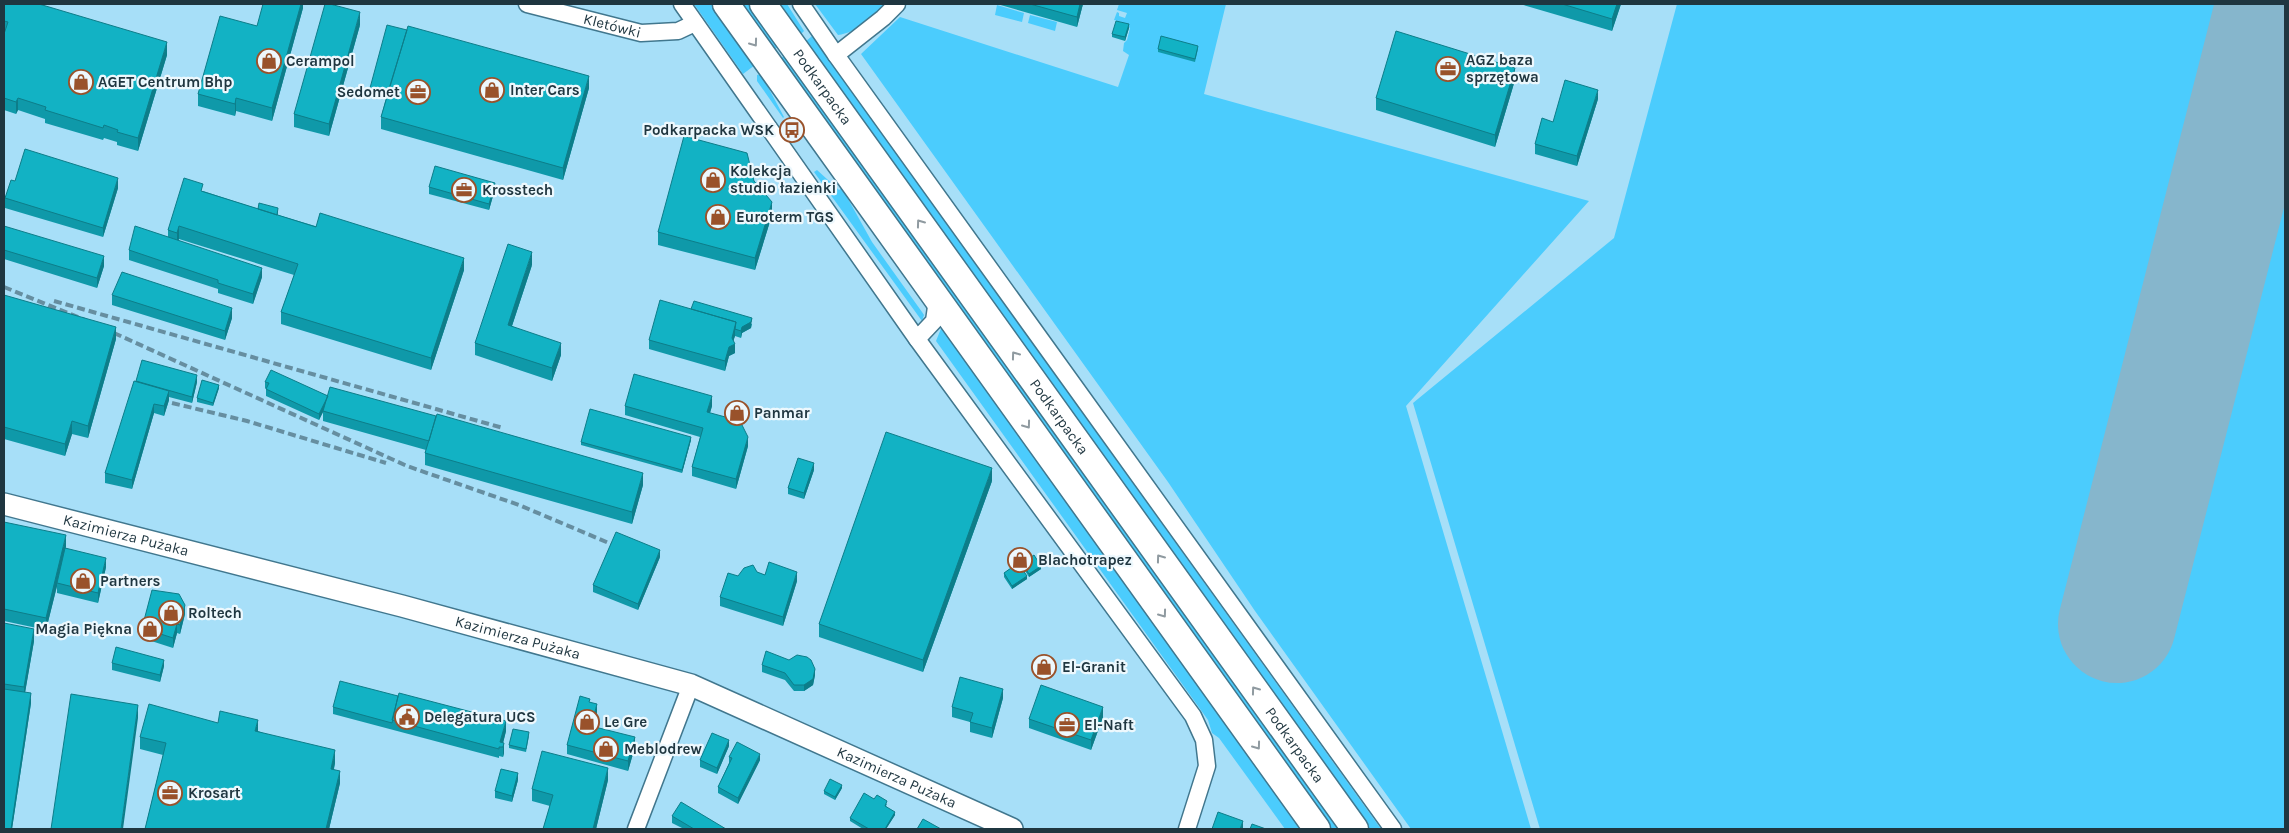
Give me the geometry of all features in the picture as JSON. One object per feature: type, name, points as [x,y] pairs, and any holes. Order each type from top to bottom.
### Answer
[{"type":"main road","name":"Podkarpacka","points":[[726,4],[1317,829]]},
{"type":"main road","name":"Podkarpacka","points":[[763,4],[1355,829]]},
{"type":"street","name":"Kletówki","points":[[527,4],[641,33],[678,31],[695,22]]},
{"type":"street","points":[[682,4],[918,339],[1193,716],[1204,740],[1208,766],[1187,829]]},
{"type":"street","points":[[801,4],[1393,829]]},
{"type":"street","name":"Podkarpacka","points":[[836,55],[883,18],[897,4]]},
{"type":"street","points":[[918,339],[934,321],[938,300]]},
{"type":"street","name":"Kazimierza Pużaka","points":[[4,504],[402,606],[691,685],[1012,829]]},
{"type":"street","points":[[636,829],[691,685]]},
{"type":"shaded area","points":[[694,4],[711,4],[755,65],[743,74]]},
{"type":"shaded area","points":[[738,4],[750,4],[780,45],[772,51]]},
{"type":"shaded area","points":[[779,4],[787,4],[804,31],[800,35]]},
{"type":"shaded area","points":[[815,4],[888,4],[871,19],[852,31],[838,35]]},
{"type":"shaded area","points":[[1119,4],[1226,4],[1204,94],[1589,201],[1406,406],[1531,829],[1411,829],[1255,611],[1168,482],[861,54],[900,17],[1118,87],[1129,55],[1123,51],[1130,28],[1124,23],[1114,20],[1117,12],[1119,16],[1125,18],[1127,13],[1117,10]]},
{"type":"shaded area","points":[[1677,4],[2285,4],[2285,829],[1540,829],[1413,403],[1614,238]]},
{"type":"shaded area","points":[[997,5],[1024,13],[1022,22],[995,15]]},
{"type":"shaded area","points":[[1030,15],[1057,22],[1055,31],[1028,23]]},
{"type":"shaded area","points":[[812,36],[1381,829],[1369,829],[805,42]]},
{"type":"shaded area","points":[[786,54],[1342,829],[1332,829],[779,60]]},
{"type":"shaded area","points":[[761,74],[783,118],[757,81],[757,75]]},
{"type":"shaded area","points":[[817,170],[839,190],[842,188],[872,242],[924,315],[922,321],[814,172]]},
{"type":"shaded area","points":[[942,326],[1304,829],[1285,829],[1219,738],[1212,733],[1208,720],[936,341]]},
{"type":"building","name":"AGET Centrum Bhp","points":[[4,4],[39,4],[167,42],[138,138],[117,132],[118,130],[104,125],[103,128],[45,110],[46,107],[18,98],[16,102],[4,98],[4,34],[8,22],[4,21]]},
{"type":"building","points":[[263,4],[301,4],[272,108],[236,98],[235,104],[198,94],[220,16],[257,26]]},
{"type":"building","points":[[325,4],[360,12],[329,124],[294,114]]},
{"type":"building","points":[[1030,4],[1080,4],[1077,17]]},
{"type":"building","points":[[1562,4],[1617,4],[1612,19]]},
{"type":"building","points":[[1116,21],[1129,24],[1125,37],[1112,34]]},
{"type":"building","points":[[387,25],[407,30],[388,92],[370,88]]},
{"type":"building","points":[[408,26],[589,76],[563,168],[381,117]]},
{"type":"building","points":[[1396,31],[1515,68],[1495,135],[1376,98]]},
{"type":"building","points":[[1161,36],[1198,46],[1195,59],[1158,49]]},
{"type":"building","points":[[1565,80],[1598,90],[1577,156],[1535,144],[1542,118],[1553,122]]},
{"type":"building","points":[[684,136],[747,153],[754,181],[772,202],[755,258],[658,232]]},
{"type":"building","points":[[25,149],[118,178],[103,228],[5,198],[11,180],[15,181]]},
{"type":"building","points":[[435,166],[495,183],[489,204],[429,187]]},
{"type":"building","points":[[184,178],[203,184],[201,191],[316,227],[320,213],[464,258],[431,358],[281,312],[298,264],[179,226],[177,233],[168,230]]},
{"type":"building","points":[[259,203],[278,208],[277,215],[258,209]]},
{"type":"building","points":[[4,226],[104,256],[97,278],[4,250]]},
{"type":"building","points":[[135,226],[262,268],[253,294],[129,250]]},
{"type":"building","points":[[508,244],[532,252],[508,325],[561,343],[552,368],[475,343]]},
{"type":"building","points":[[122,272],[232,308],[225,331],[112,295]]},
{"type":"building","points":[[4,295],[116,327],[88,426],[72,421],[65,444],[4,427]]},
{"type":"building","points":[[660,300],[736,322],[732,338],[735,344],[729,347],[725,361],[649,340]]},
{"type":"building","points":[[694,301],[752,318],[751,322],[742,327],[741,331],[735,329],[736,322],[691,309]]},
{"type":"building","points":[[142,360],[197,375],[192,397],[136,381]]},
{"type":"building","points":[[271,370],[328,396],[319,414],[266,389],[269,383],[265,382]]},
{"type":"building","points":[[634,374],[712,396],[707,412],[740,421],[748,437],[736,479],[692,467],[703,428],[625,406]]},
{"type":"building","points":[[202,380],[219,385],[213,403],[197,398]]},
{"type":"building","points":[[134,381],[169,391],[164,406],[154,404],[132,480],[105,473]]},
{"type":"building","points":[[330,387],[436,416],[429,441],[323,411]]},
{"type":"building","points":[[590,409],[691,437],[682,470],[581,442]]},
{"type":"building","points":[[437,414],[643,473],[632,512],[425,453]]},
{"type":"building","points":[[886,432],[992,468],[923,660],[819,624]]},
{"type":"building","points":[[798,458],[814,463],[804,493],[788,488]]},
{"type":"building","points":[[4,522],[66,535],[46,618],[4,609]]},
{"type":"building","points":[[616,532],[660,550],[638,604],[593,585]]},
{"type":"building","points":[[65,548],[106,558],[98,593],[57,583]]},
{"type":"building","points":[[1015,551],[1027,558],[1018,563],[1010,556]]},
{"type":"building","points":[[1034,555],[1041,566],[1029,574],[1022,563]]},
{"type":"building","points":[[769,562],[797,572],[783,617],[720,597],[728,573],[738,576],[744,568],[753,565],[757,572],[765,575]]},
{"type":"building","points":[[1018,563],[1027,576],[1012,586],[1004,573]]},
{"type":"building","points":[[152,590],[179,594],[185,605],[180,625],[177,624],[173,638],[142,628]]},
{"type":"building","points":[[4,623],[34,629],[24,687],[4,684]]},
{"type":"building","points":[[116,647],[164,660],[160,675],[112,663]]},
{"type":"building","points":[[766,651],[789,660],[797,655],[807,657],[811,660],[815,669],[813,679],[804,685],[794,685],[785,673],[762,665]]},
{"type":"building","points":[[1041,656],[1052,664],[1049,671],[1036,663]]},
{"type":"building","points":[[960,677],[1003,689],[992,728],[970,722],[973,713],[952,707]]},
{"type":"building","points":[[340,681],[398,696],[392,723],[333,707]]},
{"type":"building","points":[[1041,685],[1103,707],[1091,740],[1029,719]]},
{"type":"building","points":[[4,689],[31,693],[11,829],[4,829]]},
{"type":"building","points":[[399,693],[506,721],[500,742],[504,743],[503,747],[499,747],[499,749],[392,720]]},
{"type":"building","points":[[71,694],[138,705],[121,829],[51,829]]},
{"type":"building","points":[[580,696],[590,699],[589,702],[597,704],[591,726],[635,737],[628,761],[567,745]]},
{"type":"building","points":[[149,704],[218,723],[220,711],[258,720],[255,731],[335,750],[331,769],[340,771],[326,829],[145,829],[166,743],[140,737]]},
{"type":"building","points":[[513,729],[529,732],[526,749],[509,745]]},
{"type":"building","points":[[712,733],[729,740],[717,768],[700,760]]},
{"type":"building","points":[[737,742],[760,754],[738,798],[718,787],[732,758],[729,757]]},
{"type":"building","points":[[542,751],[608,768],[593,829],[543,829],[553,795],[532,789]]},
{"type":"building","points":[[501,769],[518,773],[512,796],[495,791]]},
{"type":"building","points":[[830,779],[842,785],[835,797],[824,791]]},
{"type":"building","points":[[864,793],[874,799],[877,795],[887,801],[885,806],[895,812],[885,829],[869,829],[850,818]]},
{"type":"building","points":[[681,802],[726,829],[694,829],[672,816]]},
{"type":"building","points":[[1218,812],[1243,821],[1240,829],[1212,829]]},
{"type":"building","points":[[923,819],[941,829],[917,829]]},
{"type":"building","points":[[1252,824],[1266,829],[1250,829]]},
{"type":"runway","points":[[2117,624],[2275,4]]},
{"type":"railway","points":[[4,287],[85,320]]},
{"type":"railway","points":[[54,301],[503,428]]},
{"type":"railway","points":[[103,328],[407,466],[519,505],[623,549]]},
{"type":"railway","points":[[172,403],[247,421],[386,463]]},
{"type":"place","name":"Cerampol","points":[[269,61]]},
{"type":"place","name":"AGZ baza sprzętowa","points":[[1448,69]]},
{"type":"place","name":"AGET Centrum Bhp","points":[[81,82]]},
{"type":"place","name":"Inter Cars","points":[[492,90]]},
{"type":"place","name":"Sedomet","points":[[418,92]]},
{"type":"place","name":"Podkarpacka WSK","points":[[792,130]]},
{"type":"place","name":"Kolekcja studio łazienki","points":[[713,180]]},
{"type":"place","name":"Krosstech","points":[[464,190]]},
{"type":"place","name":"Euroterm TGS","points":[[718,217]]},
{"type":"place","name":"Panmar","points":[[737,413]]},
{"type":"place","name":"Blachotrapez","points":[[1020,560]]},
{"type":"place","name":"Partners","points":[[83,581]]},
{"type":"place","name":"Roltech","points":[[171,613]]},
{"type":"place","name":"Magia Piękna","points":[[150,629]]},
{"type":"place","name":"El-Granit","points":[[1044,667]]},
{"type":"place","name":"Delegatura UCS","points":[[407,717]]},
{"type":"place","name":"Le Gre","points":[[587,722]]},
{"type":"place","name":"El-Naft","points":[[1067,725]]},
{"type":"place","name":"Meblodrew","points":[[606,749]]},
{"type":"place","name":"Krosart","points":[[170,793]]}]
